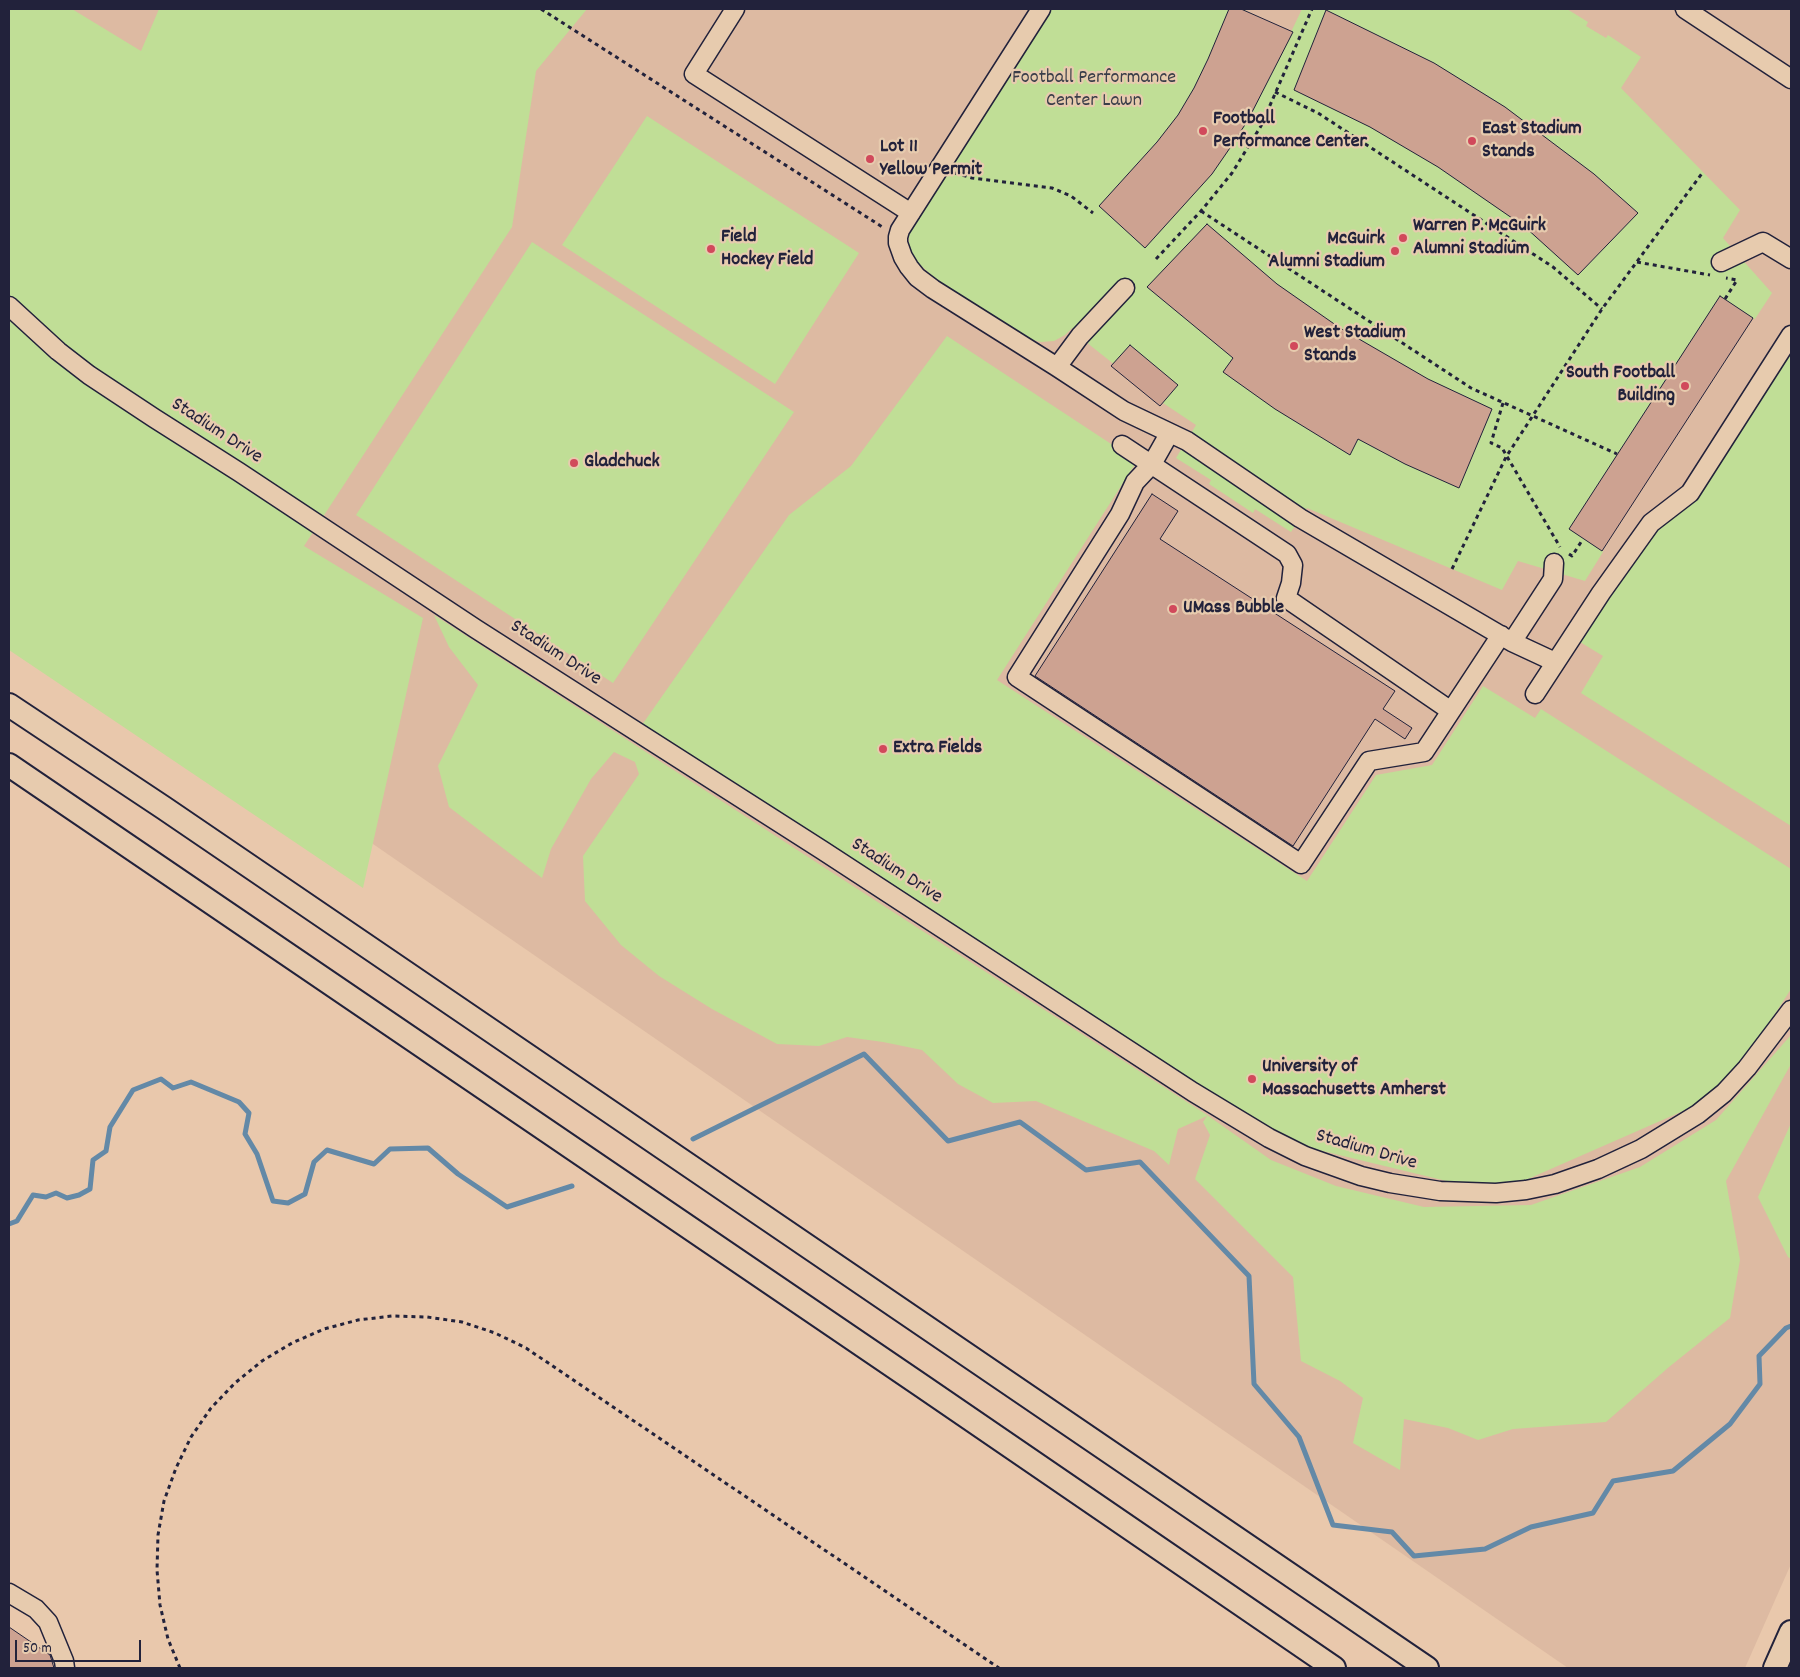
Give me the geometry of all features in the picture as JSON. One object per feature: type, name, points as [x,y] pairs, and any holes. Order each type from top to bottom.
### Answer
[{"type":"main road","points":[[9,705],[164,808],[1427,1668]]},
{"type":"main road","points":[[9,765],[1334,1668]]},
{"type":"main road","points":[[1775,1668],[1791,1632]]},
{"type":"street","points":[[735,9],[694,74],[911,213]]},
{"type":"street","points":[[1041,9],[900,230],[898,237],[903,257],[917,277],[933,289],[1058,367],[1124,412],[1187,441],[1300,518],[1506,638],[1555,662]]},
{"type":"street","points":[[1685,9],[1791,79]]},
{"type":"street","points":[[1721,262],[1763,242],[1791,259]]},
{"type":"street","points":[[1058,367],[1080,336],[1125,288]]},
{"type":"street","name":"Stadium Drive","points":[[9,306],[58,351],[129,402],[1193,1092],[1304,1156],[1361,1176],[1440,1191],[1496,1193],[1526,1190],[1555,1184],[1598,1169],[1634,1152],[1698,1114],[1724,1093],[1742,1075],[1769,1042],[1791,1010]]},
{"type":"street","points":[[1535,694],[1600,593],[1651,523],[1690,493],[1791,335]]},
{"type":"street","points":[[1169,434],[1152,464],[1135,482],[1120,514],[1017,677],[1301,864],[1369,761],[1424,752],[1451,711],[1553,579],[1554,563]]},
{"type":"street","points":[[1122,445],[1287,554],[1293,566],[1291,583],[1286,598],[1451,711]]},
{"type":"street","points":[[9,1593],[36,1609],[48,1622],[65,1668]]},
{"type":"path","points":[[541,9],[898,237]]},
{"type":"path","points":[[1156,260],[1201,211],[1232,173],[1260,126],[1312,9]]},
{"type":"path","points":[[1276,92],[1318,113],[1553,266],[1602,309]]},
{"type":"path","points":[[939,168],[972,178],[1058,190],[1071,196],[1093,213]]},
{"type":"path","points":[[1452,569],[1506,457],[1602,309],[1703,172]]},
{"type":"path","points":[[1201,211],[1471,388],[1617,454]]},
{"type":"path","points":[[1637,262],[1737,280],[1725,299]]},
{"type":"path","points":[[1503,403],[1491,443],[1502,448],[1559,547],[1572,556],[1583,539]]},
{"type":"path","points":[[180,1668],[168,1639],[160,1605],[157,1570],[158,1544],[164,1501],[176,1468],[191,1437],[212,1408],[235,1382],[262,1360],[324,1329],[358,1320],[392,1316],[427,1317],[462,1322],[495,1333],[526,1348],[999,1668]]},
{"type":"shaded area","name":"University of Massachusetts Amherst","points":[[9,9],[1791,9],[1791,1564],[1745,1668],[1568,1668],[9,593]]},
{"type":"green space","points":[[9,9],[72,9],[141,51],[159,9],[587,9],[536,71],[512,227],[304,546],[423,618],[363,888],[9,650]]},
{"type":"green space","name":"Football Performance Center Lawn","points":[[1050,9],[1246,9],[1246,11],[1291,32],[1302,9],[1567,9],[1588,22],[1586,26],[1606,38],[1608,35],[1641,57],[1621,88],[1740,210],[1723,238],[1772,293],[1755,319],[1752,318],[1602,550],[1603,552],[1585,581],[1518,561],[1502,590],[1307,508],[1291,532],[1255,509],[1253,513],[1209,484],[1211,480],[1176,458],[1196,425],[1163,403],[1091,346],[1072,328],[1065,335],[1054,341],[1041,342],[1029,339],[939,282],[916,261],[909,245],[909,229],[913,219]]},
{"type":"green space","name":"Field Hockey Field","points":[[647,116],[859,253],[775,384],[562,245]]},
{"type":"green space","name":"Gladchuck","points":[[532,242],[794,412],[613,683],[356,515]]},
{"type":"green space","name":"Extra Fields","points":[[947,336],[1137,461],[997,680],[1307,881],[1376,775],[1432,765],[1483,686],[1535,718],[1541,709],[1791,869],[1791,989],[1724,1093],[1496,1193],[1269,1138],[637,732],[789,515],[851,466]]},
{"type":"green space","points":[[1791,348],[1791,826],[1581,693],[1603,656],[1580,642],[1626,567],[1654,533],[1693,502]]},
{"type":"green space","points":[[434,615],[1207,1115],[1271,1160],[1336,1186],[1424,1207],[1531,1205],[1640,1167],[1716,1120],[1791,1035],[1791,1064],[1726,1181],[1740,1260],[1730,1318],[1669,1367],[1606,1422],[1513,1429],[1478,1440],[1448,1428],[1404,1419],[1400,1470],[1353,1443],[1363,1398],[1340,1381],[1301,1361],[1293,1277],[1195,1179],[1210,1135],[1203,1122],[1207,1116],[1178,1129],[1169,1165],[1154,1151],[1036,1101],[993,1103],[958,1084],[922,1050],[847,1037],[819,1046],[777,1044],[712,1009],[659,976],[621,945],[585,901],[583,856],[639,774],[635,762],[614,752],[591,779],[551,849],[542,878],[449,807],[438,766],[478,685],[449,647]]},
{"type":"green space","points":[[1791,1123],[1791,1259],[1788,1257],[1758,1197]]},
{"type":"building","name":"Football Performance Center","points":[[1229,9],[1241,9],[1293,32],[1248,120],[1232,145],[1212,174],[1145,248],[1099,206],[1157,142],[1178,115],[1208,59]]},
{"type":"building","name":"East Stadium Stands","points":[[1326,10],[1434,63],[1505,107],[1594,174],[1638,213],[1578,275],[1525,227],[1438,167],[1370,127],[1294,90]]},
{"type":"building","name":"West Stadium Stands","points":[[1207,224],[1277,284],[1340,328],[1428,379],[1492,409],[1459,488],[1405,464],[1358,439],[1350,455],[1275,409],[1223,372],[1233,358],[1147,287]]},
{"type":"building","name":"South Football Building","points":[[1720,296],[1753,318],[1602,551],[1569,529]]},
{"type":"building","points":[[1130,345],[1178,385],[1160,406],[1111,366]]},
{"type":"building","name":"UMass Bubble","points":[[1152,494],[1178,511],[1160,539],[1395,691],[1383,709],[1412,728],[1405,739],[1375,719],[1293,846],[1035,676]]},
{"type":"building","points":[[9,1627],[50,1655],[54,1668],[9,1668]]},
{"type":"waterway","points":[[693,1139],[864,1054],[948,1141],[1020,1122],[1086,1170],[1140,1162],[1249,1276],[1254,1384],[1299,1437],[1333,1525],[1392,1532],[1414,1556],[1485,1549],[1531,1527],[1593,1513],[1613,1481],[1673,1471],[1730,1424],[1760,1384],[1759,1356],[1786,1328],[1791,1326]]},
{"type":"waterway","points":[[9,1224],[17,1221],[33,1195],[46,1197],[56,1193],[67,1198],[79,1195],[90,1189],[93,1160],[106,1151],[110,1127],[133,1090],[161,1079],[173,1088],[191,1082],[239,1102],[249,1113],[245,1134],[257,1154],[273,1201],[288,1203],[305,1194],[314,1162],[327,1150],[374,1164],[390,1149],[428,1148],[458,1174],[507,1207],[572,1186]]},
{"type":"place","name":"Football Performance Center","points":[[1203,131]]},
{"type":"place","name":"East Stadium Stands","points":[[1472,141]]},
{"type":"place","name":"Lot 11 Yellow Permit","points":[[870,159]]},
{"type":"place","name":"Warren P. McGuirk Alumni Stadium","points":[[1403,238]]},
{"type":"place","name":"Field Hockey Field","points":[[711,249]]},
{"type":"place","name":"McGuirk Alumni Stadium","points":[[1395,251]]},
{"type":"place","name":"West Stadium Stands","points":[[1294,346]]},
{"type":"place","name":"South Football Building","points":[[1685,386]]},
{"type":"place","name":"Gladchuck","points":[[574,463]]},
{"type":"place","name":"UMass Bubble","points":[[1173,609]]},
{"type":"place","name":"Extra Fields","points":[[883,749]]},
{"type":"place","name":"University of Massachusetts Amherst","points":[[1252,1079]]}]
